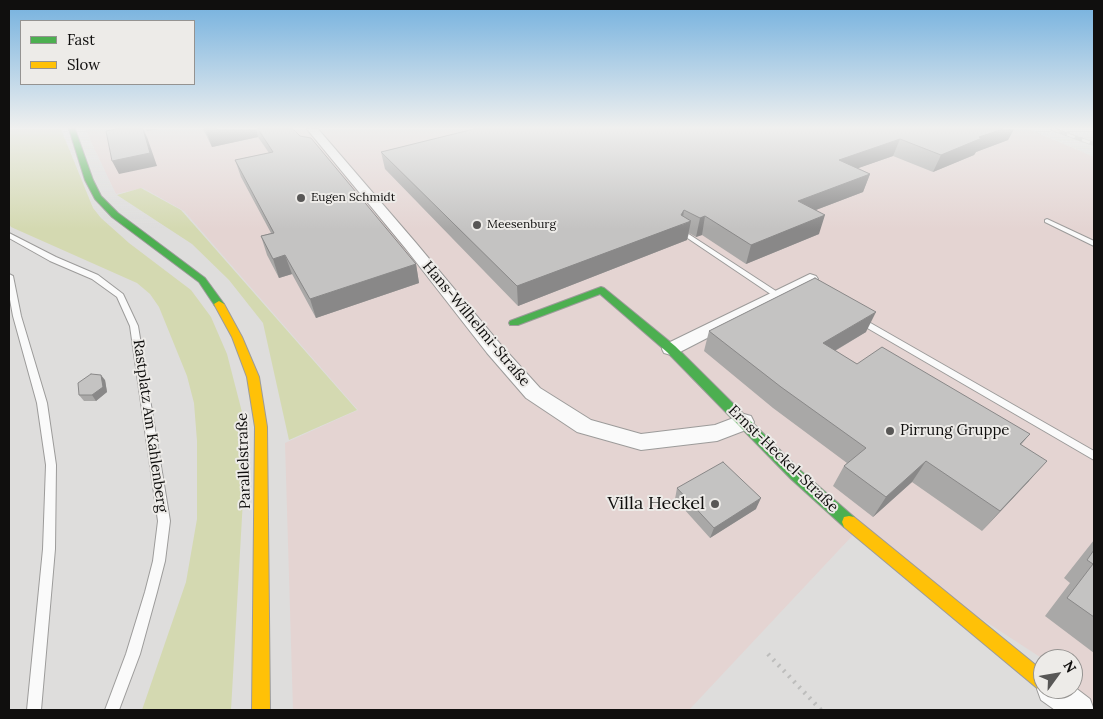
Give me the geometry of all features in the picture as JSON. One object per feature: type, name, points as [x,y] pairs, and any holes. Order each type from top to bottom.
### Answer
[{"type":"street","name":"Parallelstraße","points":[[83,163],[89,180],[98,197],[115,215],[202,280],[221,306],[237,337],[253,377],[260,427],[261,710]]},
{"type":"street","name":"Hans-Wilhelmi-Straße","points":[[340,163],[494,349],[533,393],[584,426],[641,442],[717,433],[744,422]]},
{"type":"street","points":[[671,349],[778,295],[806,285]]},
{"type":"street","name":"Ernst-Heckel-Straße","points":[[514,323],[601,290],[671,349],[796,475],[873,543],[1033,674]]},
{"type":"street","points":[[1065,699],[1079,710]]},
{"type":"lane","points":[[1048,221],[1094,244]]},
{"type":"lane","points":[[682,232],[778,295]]},
{"type":"lane","name":"Rastplatz Am Kahlenberg","points":[[9,235],[95,277],[120,296],[134,326],[164,521],[159,561],[151,592],[133,654],[112,710]]},
{"type":"lane","points":[[9,276],[17,316],[42,402],[51,466],[49,549],[34,710]]},
{"type":"lane","points":[[850,314],[1094,456]]},
{"type":"path","points":[[768,654],[821,710]]},
{"type":"shaded area","points":[[101,163],[1094,163],[1094,710],[1068,710],[1071,699],[1083,699],[1083,649],[1033,649],[1033,652],[853,535],[689,710],[293,710],[285,443],[358,410],[184,211],[143,188],[116,194]]},
{"type":"green space","points":[[9,163],[75,163],[93,208],[101,218],[129,243],[191,290],[211,317],[227,354],[243,416],[244,482],[231,710],[142,710],[186,582],[197,519],[197,441],[194,403],[187,376],[159,307],[150,294],[137,283],[11,227],[9,224]]},
{"type":"green space","points":[[141,188],[181,210],[357,410],[289,440],[263,323],[229,280],[192,244],[117,195]]},
{"type":"building","points":[[236,163],[331,163],[416,264],[310,299],[285,255],[273,259],[261,236],[274,233]]},
{"type":"building","points":[[392,163],[845,163],[870,174],[798,201],[825,215],[751,245],[705,216],[700,218],[684,210],[681,215],[691,221],[517,286]]},
{"type":"building","points":[[815,278],[876,312],[823,343],[857,364],[882,347],[1030,434],[1020,444],[1047,461],[1000,511],[926,461],[886,497],[844,466],[866,448],[781,387],[709,331]]},
{"type":"building","points":[[91,374],[101,375],[103,387],[92,395],[79,395],[78,383]]},
{"type":"building","name":"Villa Heckel","points":[[723,462],[761,498],[714,528],[677,488]]},
{"type":"building","points":[[1094,550],[1094,617],[1067,598],[1093,564],[1087,560]]},
{"type":"traffic: fast","points":[[83,163],[89,180],[98,197],[115,215],[202,280],[219,304]]},
{"type":"traffic: fast","points":[[514,323],[601,290],[671,349],[796,475],[849,522]]},
{"type":"traffic: slow","points":[[219,304],[237,337],[253,377],[261,427],[261,710]]},
{"type":"traffic: slow","points":[[849,522],[1033,674]]},
{"type":"place","name":"Eugen Schmidt","points":[[301,198]]},
{"type":"place","name":"Meesenburg","points":[[477,225]]},
{"type":"place","name":"Pirrung Gruppe","points":[[890,431]]},
{"type":"place","name":"Villa Heckel","points":[[715,504]]}]
